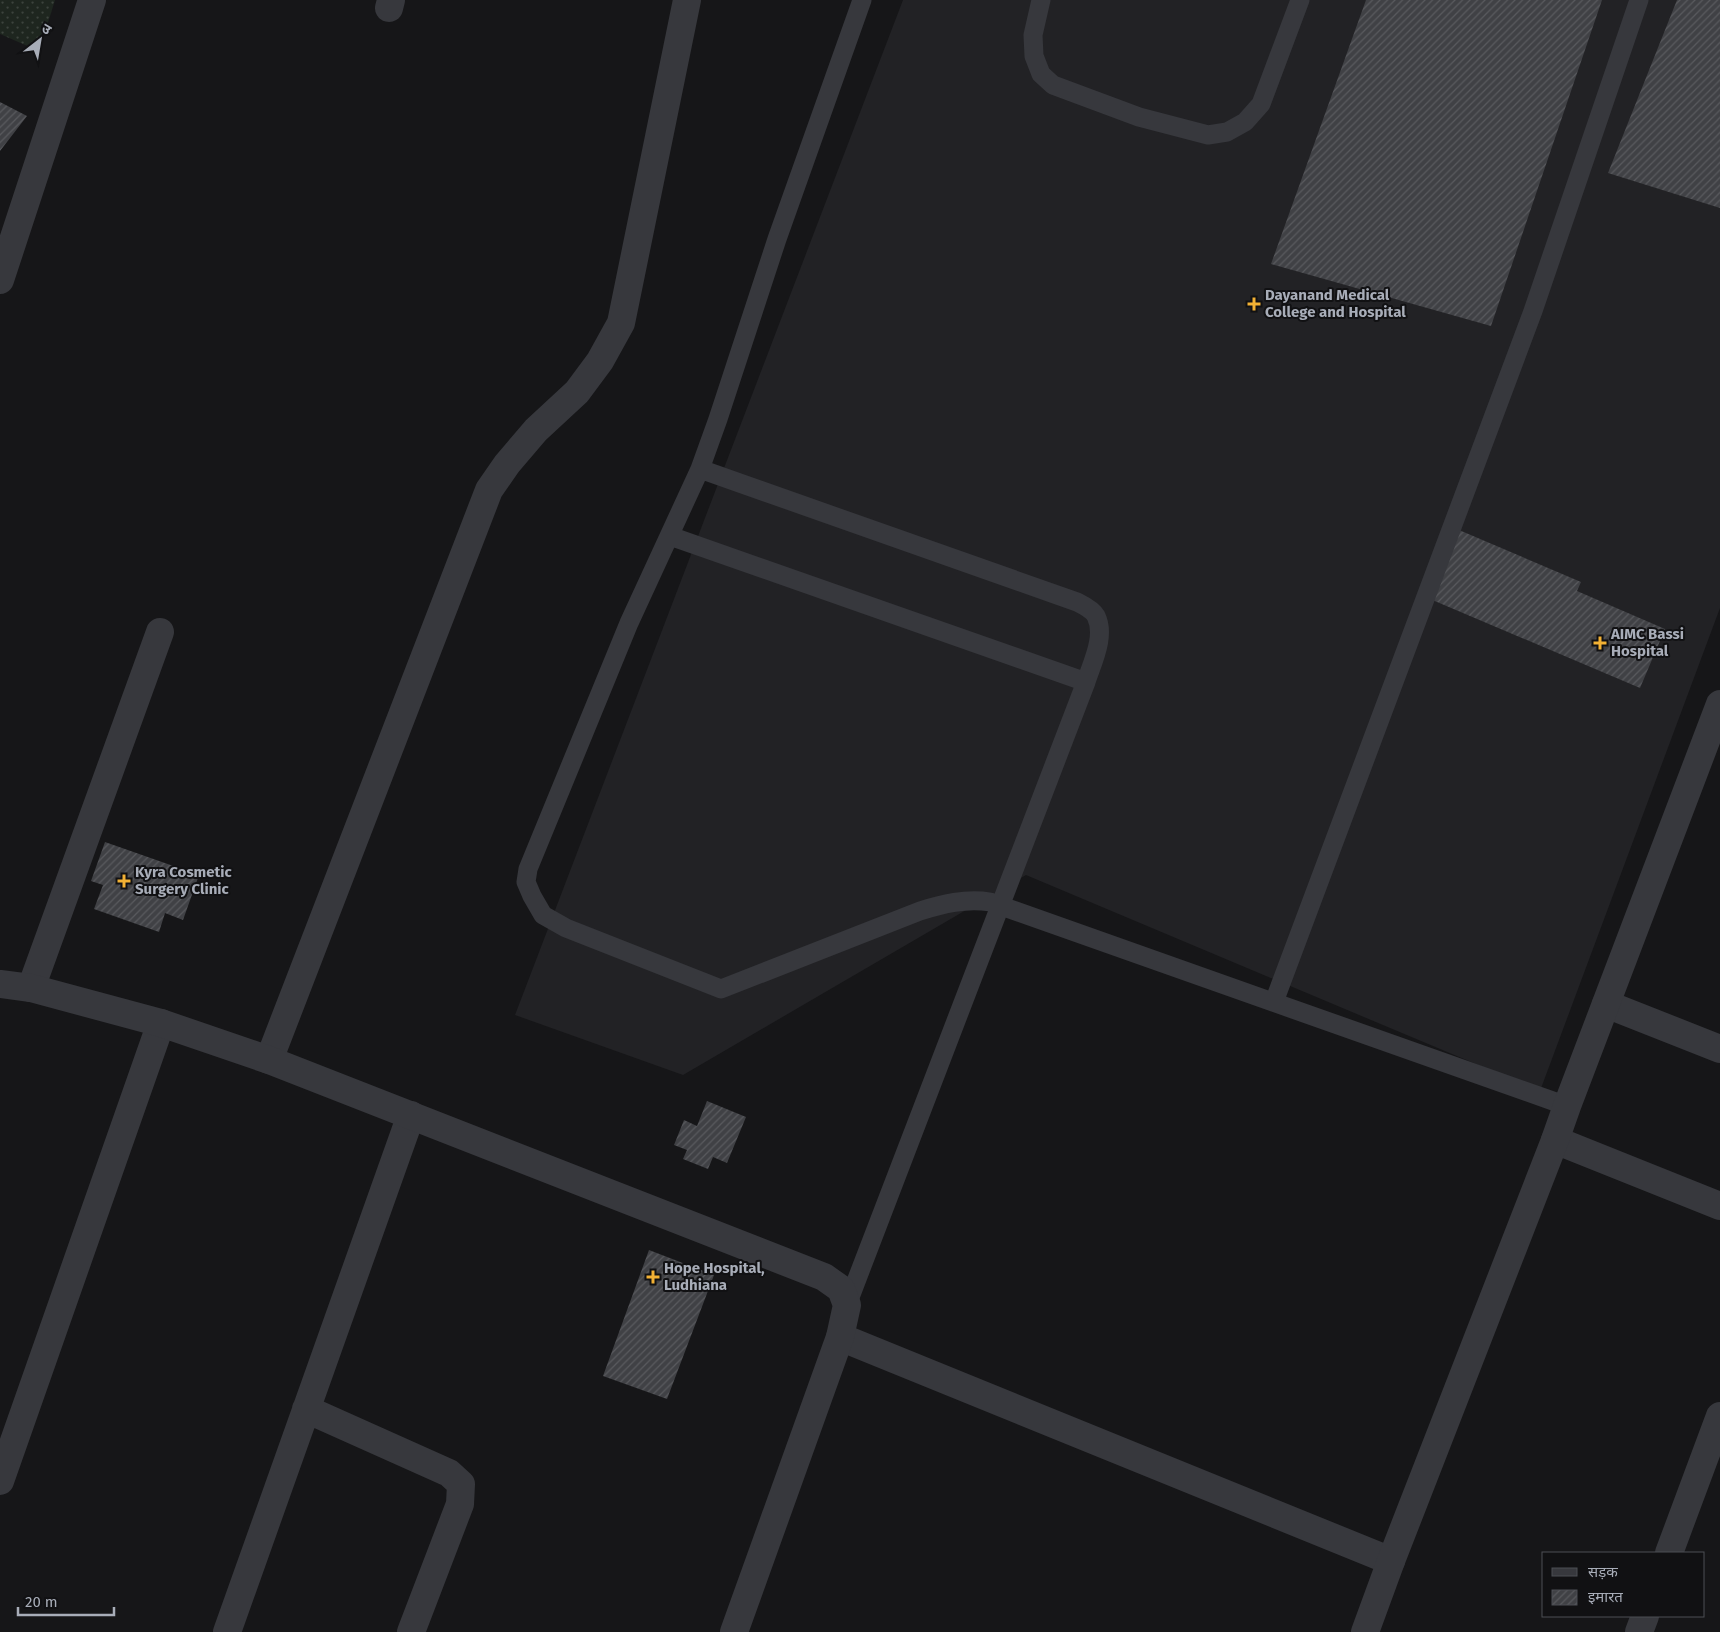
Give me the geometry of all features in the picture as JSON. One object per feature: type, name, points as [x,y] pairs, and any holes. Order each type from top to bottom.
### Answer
[{"type":"street","points":[[0,280],[92,0]]},
{"type":"street","points":[[268,1060],[490,490],[508,464],[536,430],[577,392],[600,361],[621,322],[687,0]]},
{"type":"street","points":[[31,988],[160,632]]},
{"type":"street","points":[[1365,1632],[1555,1140],[1720,704]]},
{"type":"street","points":[[0,984],[31,988],[161,1024],[268,1060],[824,1277],[841,1289],[847,1305],[840,1337],[734,1632]]},
{"type":"street","points":[[1606,1004],[1720,1049]]},
{"type":"street","points":[[0,1481],[161,1024]]},
{"type":"street","points":[[227,1632],[411,1115]]},
{"type":"street","points":[[1555,1140],[1720,1206]]},
{"type":"street","points":[[840,1337],[1391,1561]]},
{"type":"street","points":[[306,1409],[449,1473],[461,1484],[460,1504],[411,1632]]},
{"type":"street","points":[[1668,1552],[1720,1416]]},
{"type":"street","points":[[1639,1632],[1645,1617]]},
{"type":"lane","points":[[862,0],[777,239],[700,469],[629,623],[528,869],[526,882],[543,914],[566,928],[721,989],[920,911],[942,904],[978,900],[1001,905],[1567,1106]]},
{"type":"lane","points":[[1041,0],[1033,35],[1034,56],[1041,74],[1053,85],[1139,117],[1208,135],[1227,132],[1245,122],[1260,104],[1300,0]]},
{"type":"lane","points":[[1274,1002],[1533,311],[1639,0]]},
{"type":"lane","points":[[700,469],[1067,598],[1090,609],[1096,616],[1098,626],[1099,640],[1086,682],[847,1305]]},
{"type":"lane","points":[[670,536],[1086,682]]},
{"type":"shaded area","points":[[0,0],[55,0],[39,51],[0,34]]},
{"type":"shaded area","name":"Dayanand Medical College and Hospital","points":[[903,0],[1720,0],[1720,608],[1540,1091],[1026,875],[683,1075],[515,1015]]},
{"type":"building","points":[[1366,0],[1602,0],[1491,326],[1271,264]]},
{"type":"building","points":[[1677,0],[1720,0],[1720,208],[1608,173]]},
{"type":"building","points":[[0,102],[27,116],[0,151]]},
{"type":"building","points":[[1459,530],[1581,582],[1577,591],[1665,629],[1640,688],[1430,599]]},
{"type":"building","points":[[105,842],[199,875],[183,920],[165,913],[159,932],[94,909],[103,885],[91,881]]},
{"type":"building","points":[[707,1101],[746,1117],[727,1163],[713,1157],[708,1169],[683,1159],[687,1150],[674,1145],[684,1120],[697,1126]]},
{"type":"building","points":[[649,1250],[714,1275],[667,1399],[603,1376]]},
{"type":"place","name":"Dayanand Medical College and Hospital","points":[[1254,304]]},
{"type":"place","name":"AIMC Bassi Hospital","points":[[1600,643]]},
{"type":"place","name":"Kyra Cosmetic Surgery Clinic","points":[[124,881]]},
{"type":"place","name":"Hope Hospital, Ludhiana","points":[[653,1277]]}]
